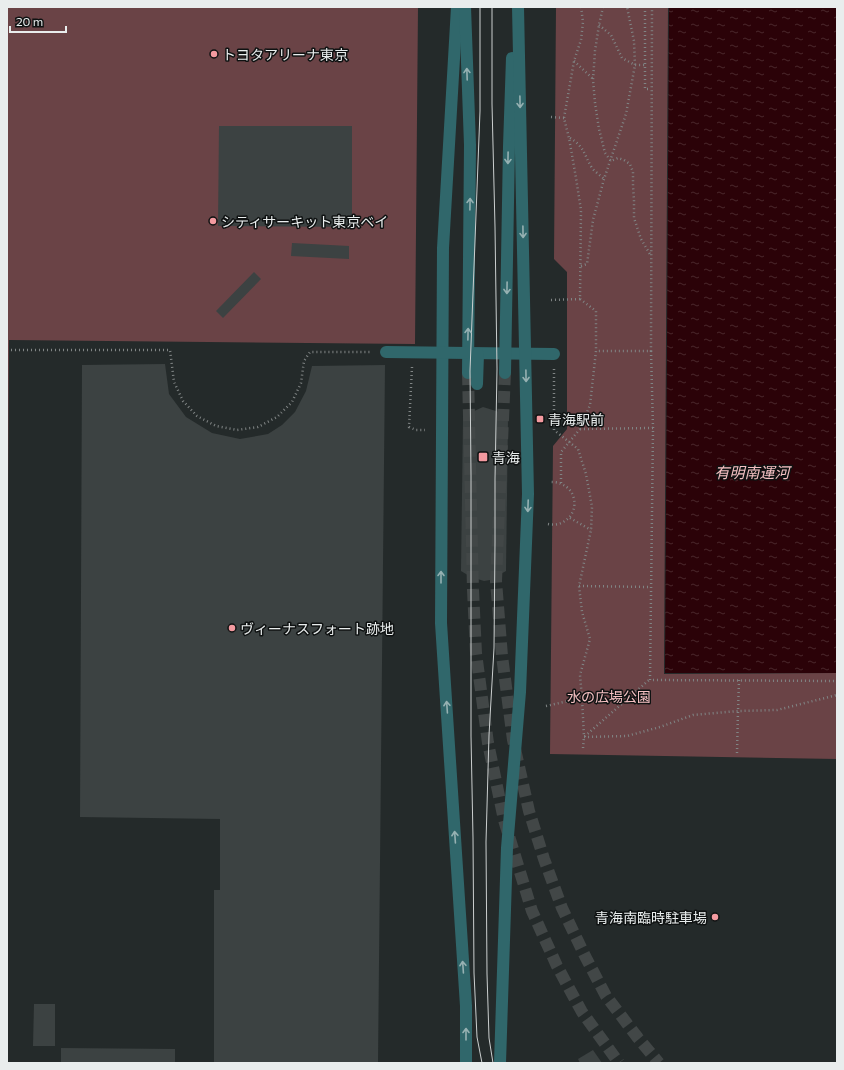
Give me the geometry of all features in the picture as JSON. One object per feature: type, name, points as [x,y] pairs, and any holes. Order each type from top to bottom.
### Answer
[{"type":"street","points":[[456,7],[443,248],[441,623],[466,1006],[466,1063]]},
{"type":"street","points":[[465,7],[470,145],[468,372]]},
{"type":"street","points":[[506,373],[509,146],[514,7]]},
{"type":"street","points":[[500,1063],[507,848],[520,692],[528,494],[518,7]]},
{"type":"street","points":[[386,352],[554,354]]},
{"type":"street","points":[[478,354],[478,384]]},
{"type":"path","points":[[580,299],[581,210],[569,138],[564,118],[574,61],[581,40],[583,22],[581,7]]},
{"type":"path","points":[[603,7],[595,51],[593,80],[599,129],[606,153],[611,161]]},
{"type":"path","points":[[581,266],[587,264],[593,220],[604,179],[626,114],[635,65],[634,41],[627,7]]},
{"type":"path","points":[[645,7],[645,89],[651,89]]},
{"type":"path","points":[[650,680],[652,428],[652,7]]},
{"type":"path","points":[[599,25],[611,36],[622,58],[635,65],[645,65]]},
{"type":"path","points":[[574,61],[593,80]]},
{"type":"path","points":[[551,117],[564,118]]},
{"type":"path","points":[[569,138],[577,142],[582,148],[593,169],[604,179]]},
{"type":"path","points":[[611,161],[618,158],[630,164],[633,172],[634,218],[641,239],[651,257]]},
{"type":"path","points":[[551,300],[580,299],[596,311],[596,351],[590,405],[580,429],[561,452],[561,483]]},
{"type":"path","points":[[7,350],[170,350],[174,382],[183,401],[197,416],[216,426],[237,430],[258,427],[277,417],[292,402],[301,383],[304,361],[310,352],[386,352]]},
{"type":"path","points":[[596,351],[651,351]]},
{"type":"path","points":[[413,353],[410,427],[416,430],[425,430]]},
{"type":"path","points":[[554,354],[554,430],[578,449],[586,474],[592,507],[591,530],[580,586],[582,612],[590,639],[580,675],[584,737],[583,748]]},
{"type":"path","points":[[580,429],[652,428]]},
{"type":"path","points":[[548,524],[558,524],[570,518],[575,505],[572,492],[567,487],[561,483],[549,482]]},
{"type":"path","points":[[570,518],[591,530]]},
{"type":"path","points":[[580,586],[651,587]]},
{"type":"path","points":[[584,737],[650,680],[837,681]]},
{"type":"path","points":[[737,753],[739,680]]},
{"type":"path","points":[[584,737],[627,736],[693,716],[738,711],[777,710],[837,695]]},
{"type":"path","points":[[546,706],[582,698]]},
{"type":"green space","name":"シティサーキット東京ベイ","points":[[7,7],[418,7],[415,344],[9,340],[7,676]]},
{"type":"green space","name":"水の広場公園","points":[[556,7],[668,7],[664,674],[837,673],[837,759],[550,754],[553,446],[567,429],[567,272],[554,259]]},
{"type":"water","name":"有明南運河","points":[[669,7],[837,7],[837,673],[665,673]]},
{"type":"building","name":"シティサーキット東京ベイ","points":[[219,126],[352,126],[352,227],[218,226]]},
{"type":"building","points":[[292,243],[349,246],[349,259],[291,256]]},
{"type":"building","points":[[254,272],[261,279],[223,318],[216,311]]},
{"type":"building","name":"ヴィーナスフォート跡地","points":[[165,364],[169,394],[186,417],[212,433],[240,439],[268,434],[282,425],[295,412],[306,391],[312,366],[385,365],[378,1063],[214,1063],[214,890],[220,890],[220,819],[80,817],[82,365]]},
{"type":"building","points":[[483,407],[501,413],[508,418],[506,571],[490,580],[484,581],[471,577],[461,571],[463,418]]},
{"type":"building","points":[[34,1004],[55,1004],[55,1046],[33,1046]]},
{"type":"building","points":[[61,1048],[175,1049],[175,1063],[61,1063]]},
{"type":"building","points":[[593,1050],[602,1063],[580,1063],[578,1059]]},
{"type":"tunnel","points":[[468,373],[476,653],[488,743],[504,820],[532,911],[557,966],[582,1012],[619,1063]]},
{"type":"tunnel","points":[[505,373],[496,581],[502,656],[513,740],[529,811],[544,859],[562,908],[606,996],[659,1063]]},
{"type":"tram line","points":[[480,7],[480,111],[470,371],[471,736],[474,973],[477,1037],[482,1063]]},
{"type":"tram line","points":[[492,7],[492,104],[497,369],[494,648],[489,735],[486,842],[489,1038],[493,1063]]},
{"type":"place","name":"トヨタアリーナ東京","points":[[214,54]]},
{"type":"place","name":"シティサーキット東京ベイ","points":[[213,221]]},
{"type":"place","name":"青海駅前","points":[[540,419]]},
{"type":"place","name":"青海","points":[[483,457]]},
{"type":"place","name":"ヴィーナスフォート跡地","points":[[232,628]]},
{"type":"place","name":"青海南臨時駐車場","points":[[715,917]]}]
